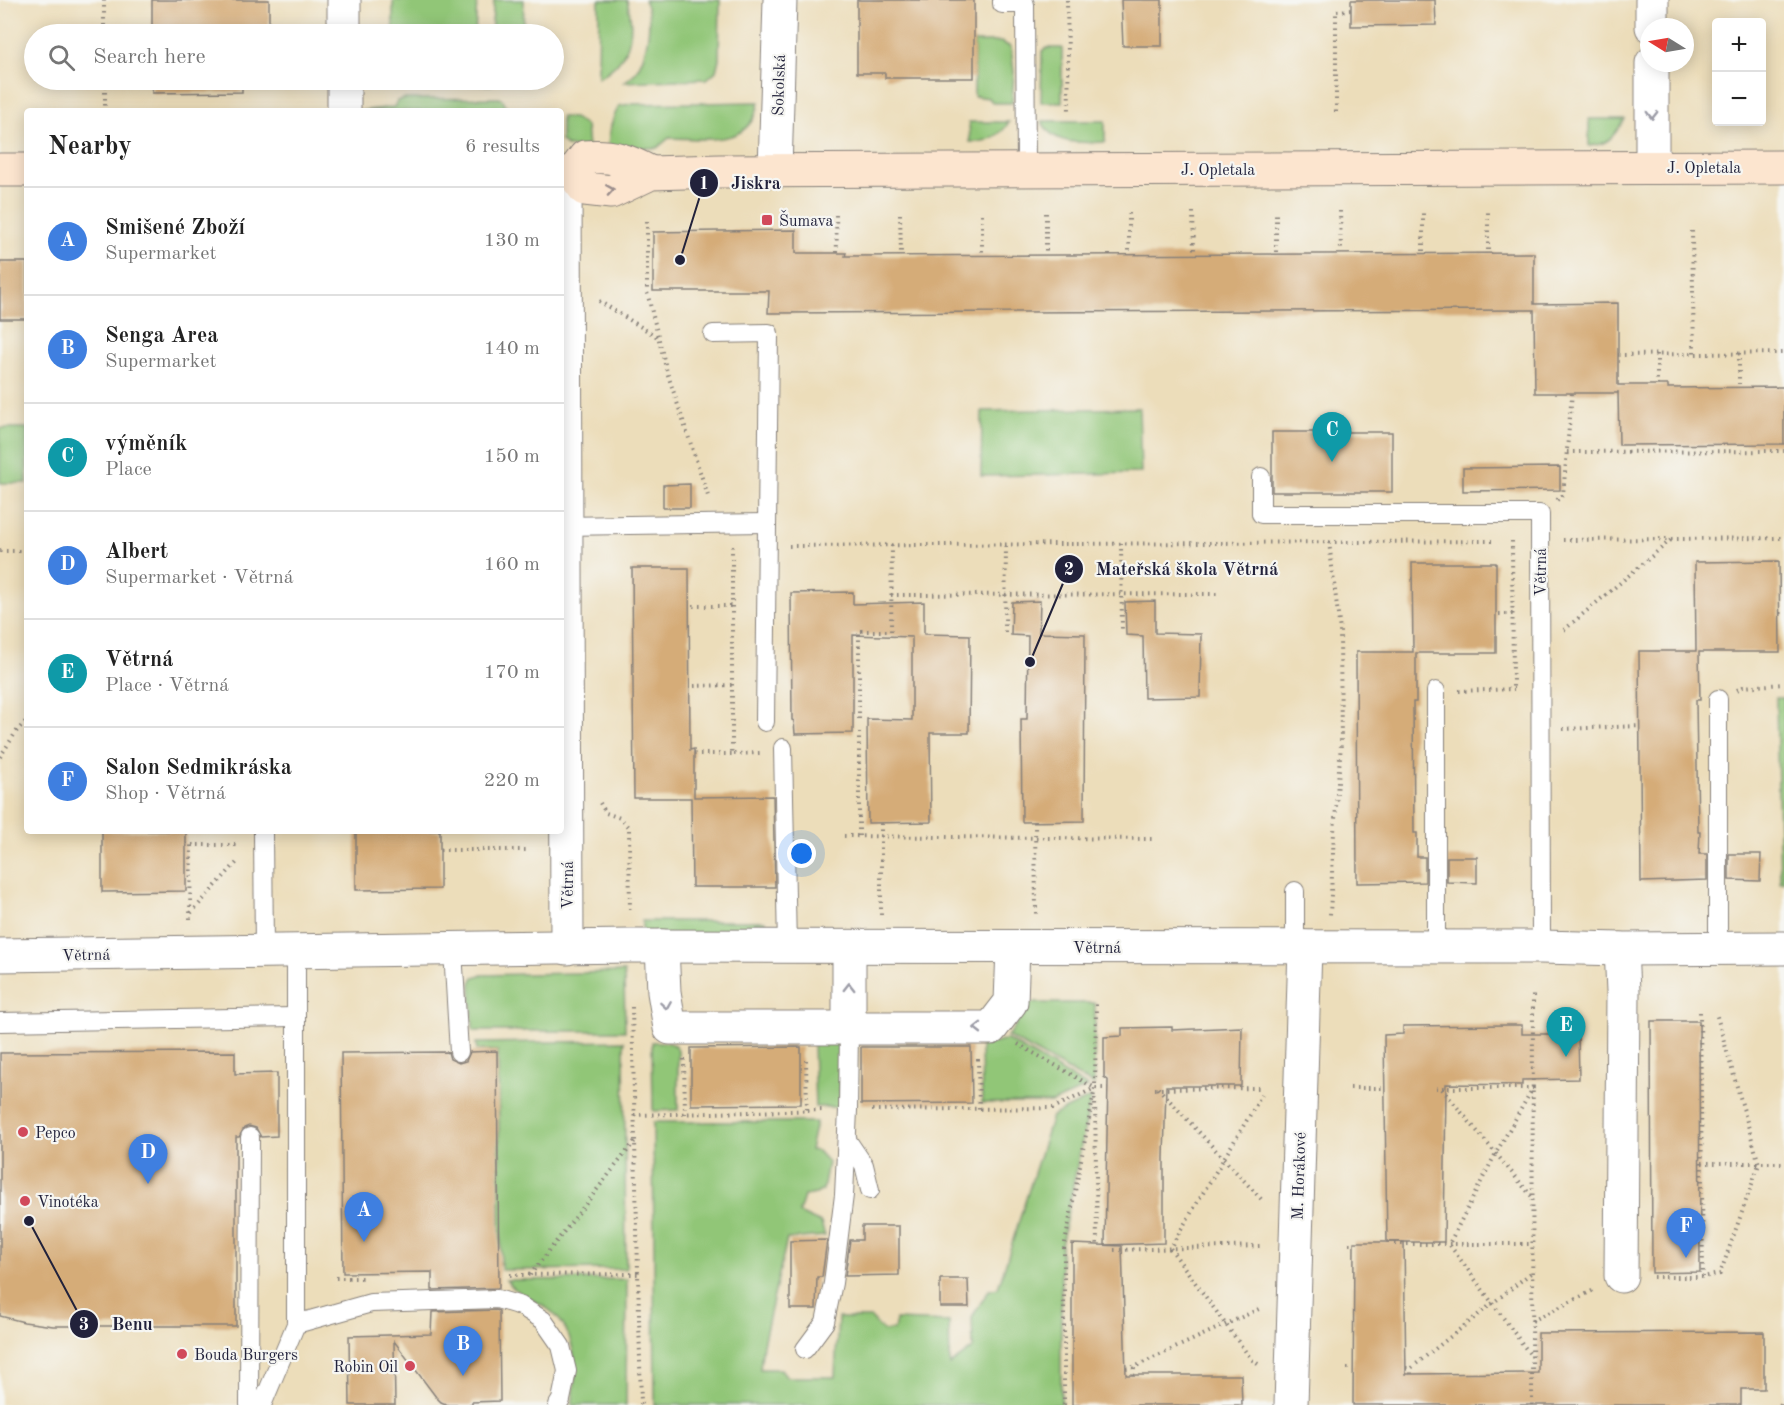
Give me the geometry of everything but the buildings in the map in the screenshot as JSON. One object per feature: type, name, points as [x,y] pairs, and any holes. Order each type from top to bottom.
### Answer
[{"type":"street","points":[[344,0],[344,24]]},
{"type":"street","name":"Sokolská","points":[[775,171],[780,0]]},
{"type":"street","points":[[1652,0],[1652,18]]},
{"type":"street","points":[[1652,72],[1652,167]]},
{"type":"street","points":[[344,90],[344,108]]},
{"type":"street","name":"J. Opletala","points":[[567,173],[585,156],[611,156],[633,163],[651,173],[1784,167]]},
{"type":"street","points":[[0,170],[24,170]]},
{"type":"street","name":"Větrná","points":[[564,438],[567,173]]},
{"type":"street","name":"Větrná","points":[[564,632],[567,948]]},
{"type":"street","points":[[662,946],[664,992],[670,1028],[984,1028],[1011,1002],[1013,948]]},
{"type":"street","name":"Větrná","points":[[0,955],[662,946],[1784,948]]},
{"type":"street","points":[[849,947],[849,1028]]},
{"type":"street","name":"M. Horákové","points":[[1291,1405],[1300,947]]},
{"type":"street","points":[[1621,949],[1634,1276]]},
{"type":"lane","points":[[1002,0],[1002,4],[1025,4],[1026,170]]},
{"type":"lane","points":[[713,334],[769,333],[765,722]]},
{"type":"lane","points":[[1261,477],[1261,514],[1540,514]]},
{"type":"lane","name":"Větrná","points":[[1540,514],[1541,947]]},
{"type":"lane","points":[[564,526],[766,523]]},
{"type":"lane","points":[[1436,692],[1436,947]]},
{"type":"lane","points":[[1718,699],[1718,948]]},
{"type":"lane","points":[[783,747],[787,947]]},
{"type":"lane","points":[[260,840],[280,952],[296,1017],[296,1324],[262,1405]]},
{"type":"lane","points":[[1295,891],[1300,947]]},
{"type":"lane","points":[[453,950],[459,1052]]},
{"type":"lane","points":[[0,1022],[296,1017]]},
{"type":"lane","points":[[805,1349],[825,1322],[833,1283],[844,1195],[849,1028]]},
{"type":"lane","points":[[249,1405],[250,1137]]},
{"type":"lane","points":[[847,1140],[864,1165],[870,1190]]},
{"type":"lane","points":[[296,1324],[371,1303],[497,1299],[520,1306],[543,1320],[561,1346],[567,1371],[558,1405]]},
{"type":"path","points":[[104,0],[104,24]]},
{"type":"path","points":[[1067,0],[1069,114]]},
{"type":"path","points":[[1336,112],[1336,11],[1351,10]]},
{"type":"path","points":[[105,90],[105,108]]},
{"type":"path","points":[[1423,210],[1423,251]]},
{"type":"path","points":[[1488,210],[1488,250]]},
{"type":"path","points":[[1340,211],[1341,251]]},
{"type":"path","points":[[1193,212],[1194,252]]},
{"type":"path","points":[[1276,212],[1276,252]]},
{"type":"path","points":[[1046,213],[1046,252]]},
{"type":"path","points":[[1129,213],[1129,252]]},
{"type":"path","points":[[900,214],[901,253]]},
{"type":"path","points":[[982,214],[982,253]]},
{"type":"path","points":[[836,215],[837,253]]},
{"type":"path","points":[[1692,231],[1694,353]]},
{"type":"path","points":[[599,290],[599,313]]},
{"type":"path","points":[[599,301],[658,338]]},
{"type":"path","points":[[1739,353],[1739,384]]},
{"type":"path","points":[[1618,355],[1784,353]]},
{"type":"path","points":[[1657,354],[1658,385]]},
{"type":"path","points":[[1540,514],[1563,495],[1572,393]]},
{"type":"path","points":[[1567,452],[1784,451]]},
{"type":"path","points":[[721,546],[1784,538]]},
{"type":"path","points":[[1540,650],[1671,540]]},
{"type":"path","points":[[1436,692],[1513,689],[1512,541]]},
{"type":"path","points":[[1329,542],[1340,632],[1341,744],[1330,915]]},
{"type":"path","points":[[1121,543],[1122,631]]},
{"type":"path","points":[[1005,632],[1006,544]]},
{"type":"path","points":[[859,719],[859,631],[891,631],[892,545]]},
{"type":"path","points":[[0,551],[24,551]]},
{"type":"path","points":[[891,595],[1220,594]]},
{"type":"path","points":[[693,606],[732,606]]},
{"type":"path","points":[[1499,614],[1513,614]]},
{"type":"path","points":[[1718,699],[1743,687],[1784,684]]},
{"type":"path","points":[[694,686],[733,685]]},
{"type":"path","points":[[0,757],[24,723]]},
{"type":"path","points":[[1541,730],[1640,726]]},
{"type":"path","points":[[859,733],[859,836]]},
{"type":"path","points":[[694,753],[732,754]]},
{"type":"path","points":[[600,794],[600,805],[606,813],[620,818],[630,828],[630,918]]},
{"type":"path","points":[[1035,822],[1035,893]]},
{"type":"path","points":[[881,823],[881,894]]},
{"type":"path","points":[[844,836],[1152,839]]},
{"type":"path","points":[[190,919],[189,845],[260,840]]},
{"type":"path","points":[[191,913],[260,840]]},
{"type":"path","points":[[440,850],[527,850]]},
{"type":"path","points":[[1532,1405],[1533,995]]},
{"type":"path","points":[[1096,1001],[1097,1245]]},
{"type":"path","points":[[632,1003],[640,1405]]},
{"type":"path","points":[[1700,1012],[1703,1276]]},
{"type":"path","points":[[1532,1321],[1634,1276],[1720,1274],[1758,1164],[1716,1013]]},
{"type":"path","points":[[684,1028],[685,1114]]},
{"type":"path","points":[[806,1028],[807,1110]]},
{"type":"path","points":[[979,1109],[984,1028],[1095,1088],[1108,1088]]},
{"type":"path","points":[[1064,1405],[1064,1248],[1095,1088]]},
{"type":"path","points":[[1261,1199],[1157,1089],[1263,1088]]},
{"type":"path","points":[[1350,1088],[1385,1088]]},
{"type":"path","points":[[1436,1088],[1533,1088]]},
{"type":"path","points":[[1442,1088],[1533,1198]]},
{"type":"path","points":[[1449,1244],[1533,1088]]},
{"type":"path","points":[[1170,1248],[1262,1095]]},
{"type":"path","points":[[530,1275],[635,1141]]},
{"type":"path","points":[[1702,1163],[1784,1163]]},
{"type":"path","points":[[1395,1244],[1533,1244]]},
{"type":"path","points":[[1449,1244],[1532,1357]]},
{"type":"path","points":[[1114,1250],[1260,1246]]},
{"type":"path","points":[[1064,1248],[1072,1248]]},
{"type":"path","points":[[1170,1248],[1251,1359],[1258,1364]]},
{"type":"path","points":[[1411,1374],[1409,1368],[1532,1272]]},
{"type":"path","points":[[1126,1368],[1134,1367],[1259,1309]]},
{"type":"path","points":[[1133,1375],[1134,1367]]},
{"type":"path","points":[[1064,1368],[1072,1368]]},
{"type":"path","points":[[1347,1368],[1353,1368]]},
{"type":"path","points":[[1780,1405],[1784,1400]]},
{"type":"green space","points":[[393,0],[477,0],[476,24],[393,24]]},
{"type":"green space","points":[[494,0],[524,0],[523,24],[492,24]]},
{"type":"green space","points":[[599,0],[627,0],[631,24],[628,45],[624,54],[609,71],[598,78]]},
{"type":"green space","points":[[644,0],[720,0],[719,59],[716,71],[707,79],[624,82],[635,73],[646,47],[649,27]]},
{"type":"green space","points":[[974,42],[1001,42],[1011,47],[1014,72],[1012,103],[993,103],[989,98],[974,96]]},
{"type":"green space","points":[[1047,48],[1062,48],[1062,102],[1041,102],[1042,51]]},
{"type":"green space","points":[[500,98],[504,101],[505,106],[509,108],[385,108],[394,107],[397,101]]},
{"type":"green space","points":[[759,102],[754,117],[746,127],[724,138],[669,138],[657,148],[608,147],[611,126],[619,106]]},
{"type":"green space","points":[[564,117],[574,118],[586,126],[588,147],[567,147],[564,144]]},
{"type":"green space","points":[[1589,119],[1625,119],[1607,141],[1589,146]]},
{"type":"green space","points":[[1042,121],[1105,121],[1105,142],[1060,139],[1047,129]]},
{"type":"green space","points":[[969,122],[1009,122],[997,135],[987,140],[970,142]]},
{"type":"green space","points":[[1139,408],[1141,473],[981,476],[982,411]]},
{"type":"green space","points":[[0,428],[24,428],[24,483],[0,483]]},
{"type":"green space","points":[[1776,698],[1784,698],[1784,882],[1780,882]]},
{"type":"green space","points":[[642,921],[766,921],[766,935],[642,936]]},
{"type":"green space","points":[[624,972],[625,1031],[473,1031],[471,983],[474,977]]},
{"type":"green space","points":[[1020,1003],[1095,1003],[1094,1085],[1007,1036],[1014,1029]]},
{"type":"green space","points":[[1006,1039],[1088,1087],[1052,1103],[982,1103],[981,1044],[997,1043]]},
{"type":"green space","points":[[624,1041],[626,1269],[501,1270],[498,1051],[477,1050],[476,1043]]},
{"type":"green space","points":[[652,1042],[670,1043],[678,1051],[678,1110],[653,1111]]},
{"type":"green space","points":[[813,1043],[838,1043],[840,1107],[815,1107]]},
{"type":"green space","points":[[1091,1097],[1061,1245],[1061,1405],[655,1405],[653,1122],[816,1122],[810,1150],[818,1151],[828,1162],[823,1190],[804,1196],[799,1213],[821,1223],[825,1236],[787,1239],[763,1344],[760,1369],[781,1369],[787,1377],[835,1377],[838,1318],[871,1318],[883,1331],[894,1330],[896,1320],[949,1322],[950,1365],[973,1348],[972,1317],[989,1290],[998,1288],[1052,1116]]},
{"type":"green space","points":[[627,1279],[626,1405],[572,1405],[575,1380],[574,1353],[565,1329],[548,1309],[520,1293],[506,1280]]},
{"type":"place","name":"Šumava","points":[[767,220]]},
{"type":"place","name":"Jiskra","points":[[680,260]]},
{"type":"place","name":"výměník","points":[[1332,462]]},
{"type":"place","name":"Mateřská škola Větrná","points":[[1030,662]]},
{"type":"place","name":"Větrná","points":[[1566,1057]]},
{"type":"place","name":"Pepco","points":[[23,1132]]},
{"type":"place","name":"Albert","points":[[148,1184]]},
{"type":"place","name":"Vinotéka","points":[[25,1201]]},
{"type":"place","name":"Benu","points":[[29,1221]]},
{"type":"place","name":"Smišené Zboží","points":[[364,1242]]},
{"type":"place","name":"Salon Sedmikráska","points":[[1686,1258]]},
{"type":"place","name":"Bouda Burgers","points":[[182,1354]]},
{"type":"place","name":"Robin Oil","points":[[410,1366]]},
{"type":"place","name":"Senga Area","points":[[463,1376]]}]
